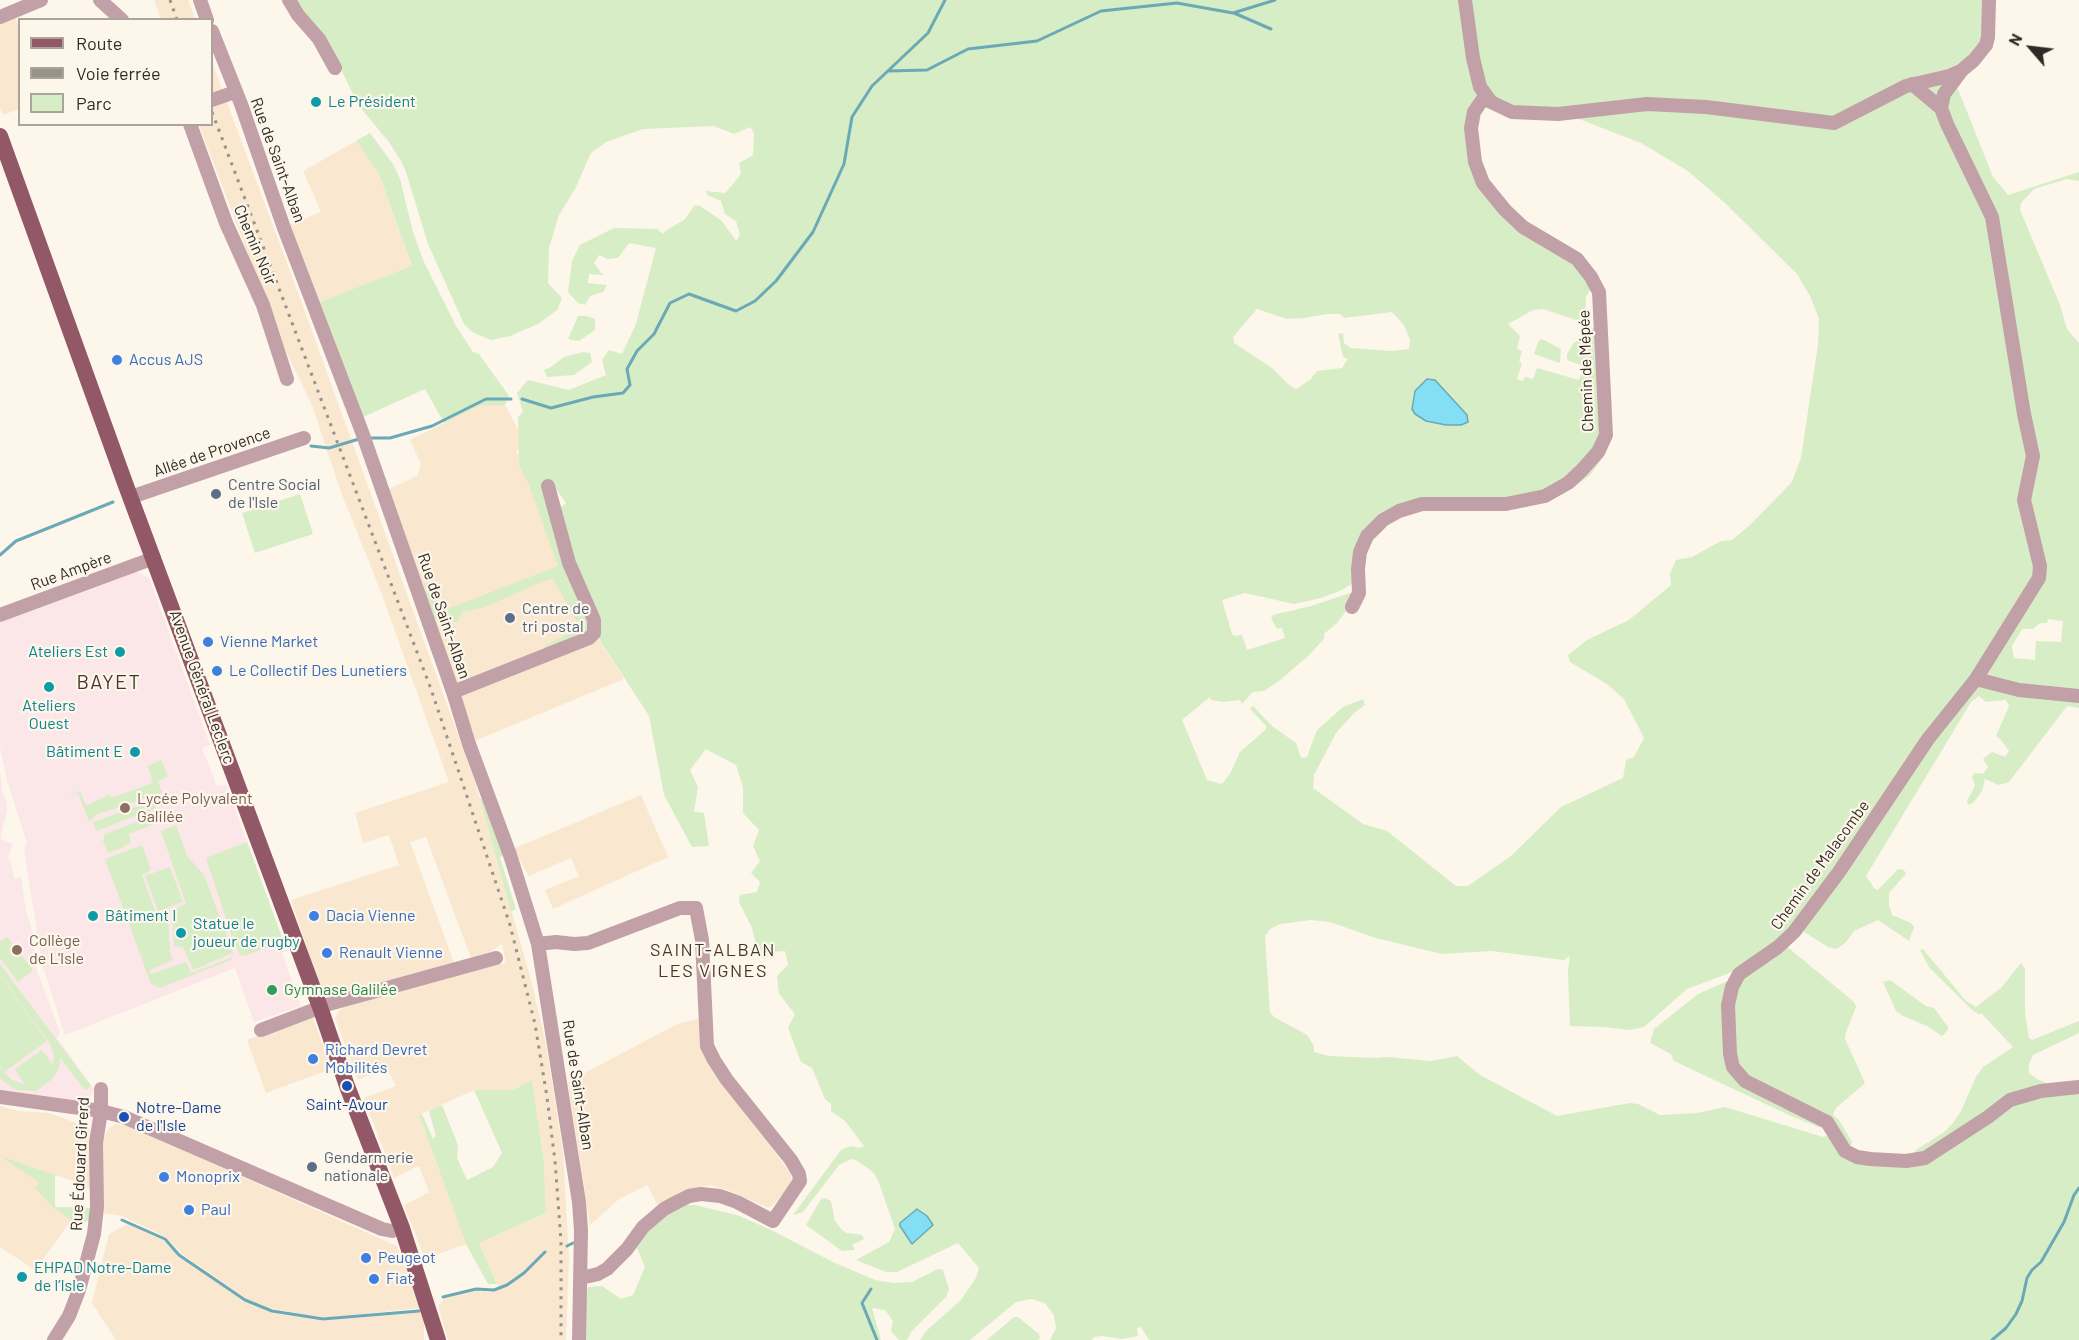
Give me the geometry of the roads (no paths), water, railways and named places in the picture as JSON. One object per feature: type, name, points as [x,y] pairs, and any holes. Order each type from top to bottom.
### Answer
[{"type":"main road","name":"Avenue Général Leclerc","points":[[0,136],[347,1086],[402,1228],[438,1340]]},
{"type":"street","points":[[0,17],[41,0]]},
{"type":"street","points":[[100,0],[120,18]]},
{"type":"street","points":[[200,0],[206,18]]},
{"type":"street","points":[[289,0],[298,15],[319,39],[335,68]]},
{"type":"street","points":[[1465,0],[1473,58],[1480,87],[1491,102],[1517,114],[1558,114],[1647,104],[1706,107],[1834,123],[1912,84],[1962,70]]},
{"type":"street","points":[[1941,108],[1944,94],[1962,70],[1986,45],[1989,0]]},
{"type":"street","name":"Rue de Saint-Alban","points":[[213,34],[362,432],[453,692],[479,774],[510,855],[538,944],[568,1124],[581,1230],[579,1340]]},
{"type":"street","points":[[1912,84],[1941,108],[1992,218],[2033,456],[2024,500],[2040,566],[2036,585],[1976,679],[2019,690],[2079,696]]},
{"type":"street","points":[[213,100],[235,92]]},
{"type":"street","name":"Chemin de Mépée","points":[[1352,607],[1359,593],[1360,552],[1367,537],[1383,520],[1399,511],[1422,504],[1506,504],[1545,496],[1568,483],[1581,471],[1598,452],[1606,435],[1599,291],[1577,259],[1523,227],[1499,204],[1483,183],[1474,162],[1471,128],[1474,112],[1485,96]]},
{"type":"street","name":"Chemin Noir","points":[[191,126],[226,223],[270,323],[287,379]]},
{"type":"street","name":"Allée de Provence","points":[[131,497],[304,438]]},
{"type":"street","points":[[453,692],[590,638],[594,633],[594,620],[569,563],[548,486]]},
{"type":"street","name":"Rue Ampère","points":[[0,615],[154,558]]},
{"type":"street","name":"Chemin de Malacombe","points":[[1976,679],[1928,739],[1852,853],[1794,932],[1778,948],[1739,974],[1732,987],[1728,1005],[1731,1061],[1737,1074],[1745,1081],[1827,1122],[1845,1151],[1857,1157],[1870,1159],[1906,1161],[1924,1158],[2010,1100],[2041,1091],[2079,1087]]},
{"type":"street","points":[[538,944],[588,943],[680,908],[696,908],[702,940],[708,1046],[727,1080],[791,1160],[799,1174],[800,1181],[773,1221],[737,1202],[720,1196],[710,1194],[690,1196],[664,1209],[643,1227],[627,1249],[607,1269],[581,1278]]},
{"type":"street","points":[[261,1030],[320,1007],[496,958]]},
{"type":"street","name":"Rue Édouard Girerd","points":[[54,1340],[65,1324],[79,1290],[94,1234],[98,1207],[96,1143],[101,1111],[101,1089]]},
{"type":"street","points":[[0,1098],[101,1111],[137,1122],[382,1229],[392,1231],[402,1228]]},
{"type":"water","points":[[1427,379],[1435,380],[1467,415],[1468,422],[1461,425],[1446,425],[1426,421],[1415,414],[1412,409],[1415,391]]},
{"type":"water","points":[[917,1209],[927,1216],[933,1225],[912,1244],[900,1223]]},
{"type":"waterway","points":[[522,399],[551,408],[593,397],[623,393],[630,385],[627,369],[637,351],[654,334],[670,303],[689,294],[736,311],[755,301],[776,281],[813,232],[844,164],[852,117],[872,86],[928,33],[945,0]]},
{"type":"waterway","points":[[889,71],[927,70],[968,49],[1037,41],[1101,11],[1177,3],[1233,13],[1275,0]]},
{"type":"waterway","points":[[1234,13],[1271,29]]},
{"type":"waterway","points":[[368,438],[390,438],[432,426],[486,399],[511,399]]},
{"type":"waterway","points":[[311,446],[329,448],[359,439]]},
{"type":"waterway","points":[[0,555],[16,541],[113,502]]},
{"type":"waterway","points":[[1992,1340],[2006,1328],[2016,1314],[2022,1301],[2027,1278],[2041,1262],[2064,1222],[2079,1188]]},
{"type":"waterway","points":[[122,1220],[165,1239],[179,1255],[245,1300],[272,1311],[323,1319],[419,1311]]},
{"type":"waterway","points":[[567,1246],[573,1243]]},
{"type":"waterway","points":[[443,1297],[476,1289],[494,1290],[507,1285],[524,1273],[545,1252]]},
{"type":"waterway","points":[[871,1289],[862,1303],[877,1340]]},
{"type":"railway","points":[[170,0],[176,18]]},
{"type":"railway","points":[[213,115],[431,689],[510,925],[535,1024],[555,1161],[561,1241],[561,1340]]},
{"type":"place","name":"Le Président","points":[[316,102]]},
{"type":"place","name":"Accus AJS","points":[[117,360]]},
{"type":"place","name":"Centre Social de l'Isle","points":[[216,494]]},
{"type":"place","name":"Centre de tri postal","points":[[510,618]]},
{"type":"place","name":"Vienne Market","points":[[208,642]]},
{"type":"place","name":"Ateliers Est","points":[[120,652]]},
{"type":"place","name":"Le Collectif Des Lunetiers","points":[[217,671]]},
{"type":"place","name":"Ateliers Ouest","points":[[49,687]]},
{"type":"place","name":"Bâtiment E","points":[[135,752]]},
{"type":"place","name":"Lycée Polyvalent Galilée","points":[[125,808]]},
{"type":"place","name":"Bâtiment I","points":[[93,916]]},
{"type":"place","name":"Dacia Vienne","points":[[314,916]]},
{"type":"place","name":"Statue le joueur de rugby","points":[[181,933]]},
{"type":"place","name":"Collège de L'Isle","points":[[17,950]]},
{"type":"place","name":"Renault Vienne","points":[[327,953]]},
{"type":"place","name":"Gymnase Galilée","points":[[272,990]]},
{"type":"place","name":"Richard Devret Mobilités","points":[[313,1059]]},
{"type":"place","name":"Saint-Avour","points":[[347,1086]]},
{"type":"place","name":"Notre-Dame de l'Isle","points":[[124,1117]]},
{"type":"place","name":"Gendarmerie nationale","points":[[312,1167]]},
{"type":"place","name":"Monoprix","points":[[164,1177]]},
{"type":"place","name":"Paul","points":[[189,1210]]},
{"type":"place","name":"Peugeot","points":[[366,1258]]},
{"type":"place","name":"EHPAD Notre-Dame de l’Isle","points":[[22,1277]]},
{"type":"place","name":"Fiat","points":[[374,1279]]},
{"type":"district","name":"BAYET","points":[[109,682]]},
{"type":"district","name":"SAINT-ALBAN LES VIGNES","points":[[713,960]]}]
